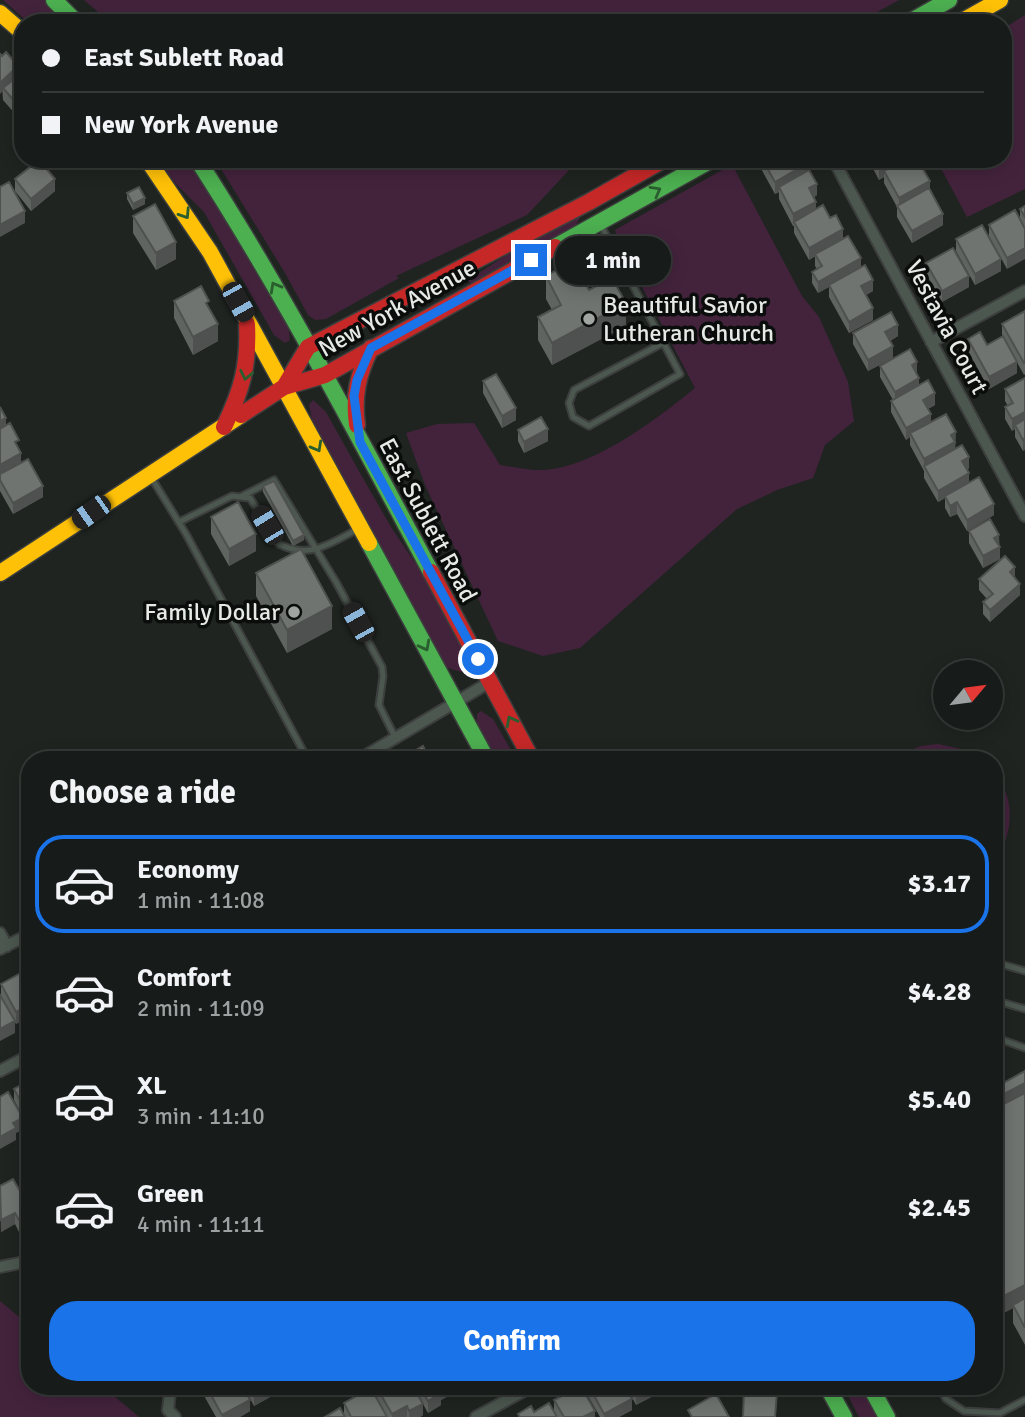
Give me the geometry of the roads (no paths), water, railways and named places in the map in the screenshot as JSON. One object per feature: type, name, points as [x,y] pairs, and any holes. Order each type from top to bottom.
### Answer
[{"type":"main road","points":[[54,0],[67,14]]},
{"type":"main road","points":[[924,14],[949,0]]},
{"type":"main road","points":[[975,14],[1000,0]]},
{"type":"main road","points":[[0,13],[14,25]]},
{"type":"main road","points":[[153,168],[210,252],[482,751]]},
{"type":"main road","name":"East Sublett Road","points":[[203,168],[242,228],[325,375],[527,751]]},
{"type":"main road","name":"New York Avenue","points":[[284,387],[308,347],[589,202],[649,168]]},
{"type":"main road","name":"New York Avenue","points":[[2,569],[284,387],[325,375],[697,168]]},
{"type":"main road","points":[[589,202],[600,222]]},
{"type":"main road","points":[[224,427],[240,395],[248,371],[247,318]]},
{"type":"main road","points":[[360,442],[354,396],[357,380],[371,348]]},
{"type":"main road","points":[[832,1395],[844,1417]]},
{"type":"main road","points":[[875,1395],[887,1417]]},
{"type":"street","name":"Vestavia Court","points":[[838,168],[1025,516]]},
{"type":"street","points":[[931,342],[1025,291]]},
{"type":"street","points":[[372,751],[490,682]]},
{"type":"street","points":[[0,933],[4,947],[21,938]]},
{"type":"street","points":[[0,1071],[21,1060]]},
{"type":"street","points":[[0,1267],[21,1262]]},
{"type":"street","points":[[172,1395],[168,1410],[175,1417]]},
{"type":"street","points":[[477,1417],[517,1395]]},
{"type":"lane","points":[[600,222],[680,374],[589,426],[573,417],[569,403],[574,390],[663,342]]},
{"type":"lane","points":[[150,474],[179,522],[303,751]]},
{"type":"lane","points":[[242,496],[274,480],[317,550],[382,667],[379,705],[395,737]]},
{"type":"lane","points":[[179,522],[233,496],[242,496],[250,498],[279,544],[287,548],[317,550],[361,528]]},
{"type":"lane","points":[[1003,965],[1025,971]]},
{"type":"lane","points":[[1003,1003],[1025,1009]]},
{"type":"lane","points":[[1003,1040],[1025,1048]]},
{"type":"lane","points":[[944,1395],[964,1411],[1001,1415],[1025,1400]]},
{"type":"place","name":"Beautiful Savior Lutheran Church","points":[[589,319]]},
{"type":"place","name":"Family Dollar","points":[[294,612]]}]
